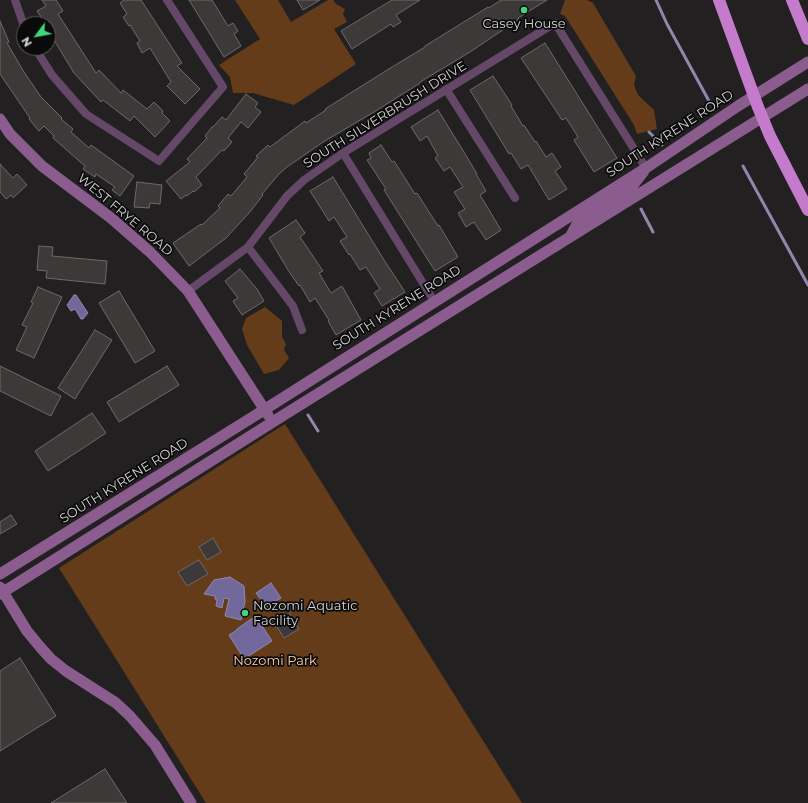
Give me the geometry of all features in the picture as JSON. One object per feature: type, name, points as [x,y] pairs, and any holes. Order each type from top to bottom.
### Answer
[{"type":"highway","points":[[719,0],[762,118],[772,141],[808,210]]},
{"type":"highway","points":[[792,0],[808,39]]},
{"type":"main road","name":"SOUTH KYRENE ROAD","points":[[0,574],[264,410],[646,168],[766,88],[808,62]]},
{"type":"main road","points":[[191,803],[154,745],[130,716],[116,703],[66,671],[55,662],[41,648],[28,631],[1,591],[808,89]]},
{"type":"main road","name":"WEST FRYE ROAD","points":[[0,119],[10,134],[42,166],[111,218],[139,242],[188,291],[272,423]]},
{"type":"main road","points":[[570,237],[577,224],[630,189],[646,168]]},
{"type":"street","points":[[15,0],[21,16]]},
{"type":"street","points":[[40,56],[52,75],[86,114],[159,161],[223,87],[166,0]]},
{"type":"street","name":"SOUTH SILVERBRUSH DRIVE","points":[[188,291],[248,247],[287,196],[304,180],[343,153],[555,23],[646,168]]},
{"type":"street","points":[[446,89],[515,198]]},
{"type":"street","points":[[343,153],[434,301]]},
{"type":"street","points":[[248,247],[293,306],[302,330]]},
{"type":"green space","points":[[235,0],[278,0],[291,22],[328,0],[333,0],[336,4],[345,9],[343,14],[347,22],[334,29],[356,64],[294,105],[253,93],[233,93],[230,77],[219,65],[260,39]]},
{"type":"green space","points":[[565,0],[587,0],[593,3],[636,76],[634,85],[638,95],[654,110],[657,129],[637,134],[634,125],[565,16],[560,14]]},
{"type":"green space","points":[[265,307],[282,321],[282,337],[286,344],[284,350],[289,358],[279,370],[264,374],[247,345],[242,329],[246,318]]},
{"type":"green space","name":"Nozomi Park","points":[[285,424],[522,803],[206,803],[59,568]]},
{"type":"shaded area","points":[[74,295],[76,295],[88,313],[83,319],[81,319],[75,309],[71,311],[67,305]]},
{"type":"shaded area","points":[[230,577],[244,586],[245,602],[241,620],[225,616],[229,599],[224,598],[222,608],[216,606],[217,600],[215,599],[215,596],[204,594],[214,580]]},
{"type":"shaded area","points":[[271,583],[281,598],[266,607],[256,593]]},
{"type":"shaded area","points":[[254,617],[255,619],[257,618],[272,641],[244,659],[229,635]]},
{"type":"building","points":[[42,0],[56,0],[63,11],[58,14],[96,73],[99,70],[121,93],[123,90],[147,109],[154,102],[163,111],[162,113],[170,121],[155,137],[134,116],[130,121],[103,100],[101,102],[74,73],[56,43],[56,16],[40,16],[37,11],[46,6]]},
{"type":"building","points":[[124,0],[141,0],[182,63],[177,66],[200,89],[185,104],[167,86],[171,82],[150,48],[142,53],[137,43],[140,41],[123,17],[127,14],[120,3]]},
{"type":"building","points":[[189,0],[212,0],[228,26],[233,23],[238,31],[234,34],[241,46],[224,57]]},
{"type":"building","points":[[297,0],[320,0],[303,10]]},
{"type":"building","points":[[392,0],[420,0],[396,15],[401,22],[393,27],[391,24],[352,49],[341,31]]},
{"type":"building","points":[[501,0],[547,0],[518,18],[519,19],[470,52],[323,142],[287,167],[279,174],[262,194],[263,195],[249,213],[226,238],[189,266],[173,243],[201,224],[202,225],[220,208],[218,206],[228,194],[231,196],[247,177],[244,174],[258,157],[256,156],[268,145],[270,147],[305,121],[306,123],[326,110],[325,109]]},
{"type":"building","points":[[0,21],[9,42],[7,43],[24,72],[41,97],[62,118],[61,119],[73,129],[71,132],[89,148],[91,145],[134,176],[120,196],[112,190],[115,187],[96,174],[95,177],[83,169],[85,166],[53,138],[54,136],[44,126],[39,131],[29,119],[30,118],[0,74]]},
{"type":"building","points":[[545,43],[617,158],[594,172],[574,140],[578,137],[566,118],[562,120],[521,58]]},
{"type":"building","points":[[493,76],[512,105],[511,106],[523,126],[524,125],[535,142],[536,141],[546,157],[552,153],[561,167],[555,171],[567,189],[549,200],[528,165],[521,169],[511,153],[509,154],[470,90]]},
{"type":"building","points":[[246,94],[258,103],[255,107],[261,112],[248,128],[241,122],[228,138],[232,142],[224,151],[222,150],[196,177],[202,185],[194,192],[193,191],[181,199],[166,181],[190,162],[187,159],[207,138],[205,136],[212,127],[222,117],[226,120]]},
{"type":"building","points":[[438,110],[486,191],[480,195],[501,230],[486,240],[474,222],[466,227],[458,213],[465,209],[454,192],[463,187],[450,167],[444,171],[435,158],[438,156],[427,136],[420,141],[411,127]]},
{"type":"building","points":[[381,145],[392,162],[394,161],[415,194],[417,193],[438,226],[439,225],[458,257],[435,271],[367,160],[371,158],[369,153]]},
{"type":"building","points":[[0,164],[13,178],[17,174],[27,185],[13,198],[11,195],[6,199],[0,192]]},
{"type":"building","points":[[333,177],[405,292],[382,306],[374,293],[380,289],[366,267],[360,270],[350,254],[349,255],[340,241],[347,237],[334,217],[329,221],[310,191]]},
{"type":"building","points":[[137,182],[162,185],[160,204],[150,203],[149,208],[134,207]]},
{"type":"building","points":[[296,220],[305,233],[300,237],[323,271],[319,273],[331,293],[342,286],[361,320],[336,335],[328,321],[329,320],[315,298],[310,302],[300,285],[299,286],[288,270],[269,238]]},
{"type":"building","points":[[39,246],[53,247],[52,256],[107,261],[105,284],[46,278],[47,271],[37,270]]},
{"type":"building","points":[[240,269],[257,289],[264,301],[242,315],[233,301],[238,298],[225,281]]},
{"type":"building","points":[[38,287],[62,297],[34,358],[16,350],[27,327],[22,325],[33,303],[31,302]]},
{"type":"building","points":[[119,291],[155,351],[135,363],[99,303]]},
{"type":"building","points":[[95,330],[112,340],[75,399],[58,388]]},
{"type":"building","points":[[0,366],[61,396],[51,416],[0,391]]},
{"type":"building","points":[[167,366],[179,385],[119,422],[107,402]]},
{"type":"building","points":[[92,413],[106,433],[48,471],[35,451]]},
{"type":"building","points":[[11,515],[17,524],[0,534],[0,522]]},
{"type":"building","points":[[213,538],[221,552],[207,560],[199,547]]},
{"type":"building","points":[[199,560],[208,574],[187,586],[178,572]]},
{"type":"building","points":[[289,602],[294,610],[289,613],[299,629],[284,638],[274,622],[285,615],[280,607]]},
{"type":"building","points":[[20,658],[56,716],[0,751],[0,671]]},
{"type":"building","points":[[105,769],[127,803],[51,803]]},
{"type":"waterway","points":[[656,0],[667,24],[709,101]]},
{"type":"waterway","points":[[649,132],[662,145]]},
{"type":"waterway","points":[[743,166],[808,285]]},
{"type":"waterway","points":[[641,209],[653,232]]},
{"type":"waterway","points":[[308,415],[318,431]]},
{"type":"place","name":"Casey House","points":[[524,10]]},
{"type":"place","name":"Nozomi Aquatic Facility","points":[[245,613]]}]
